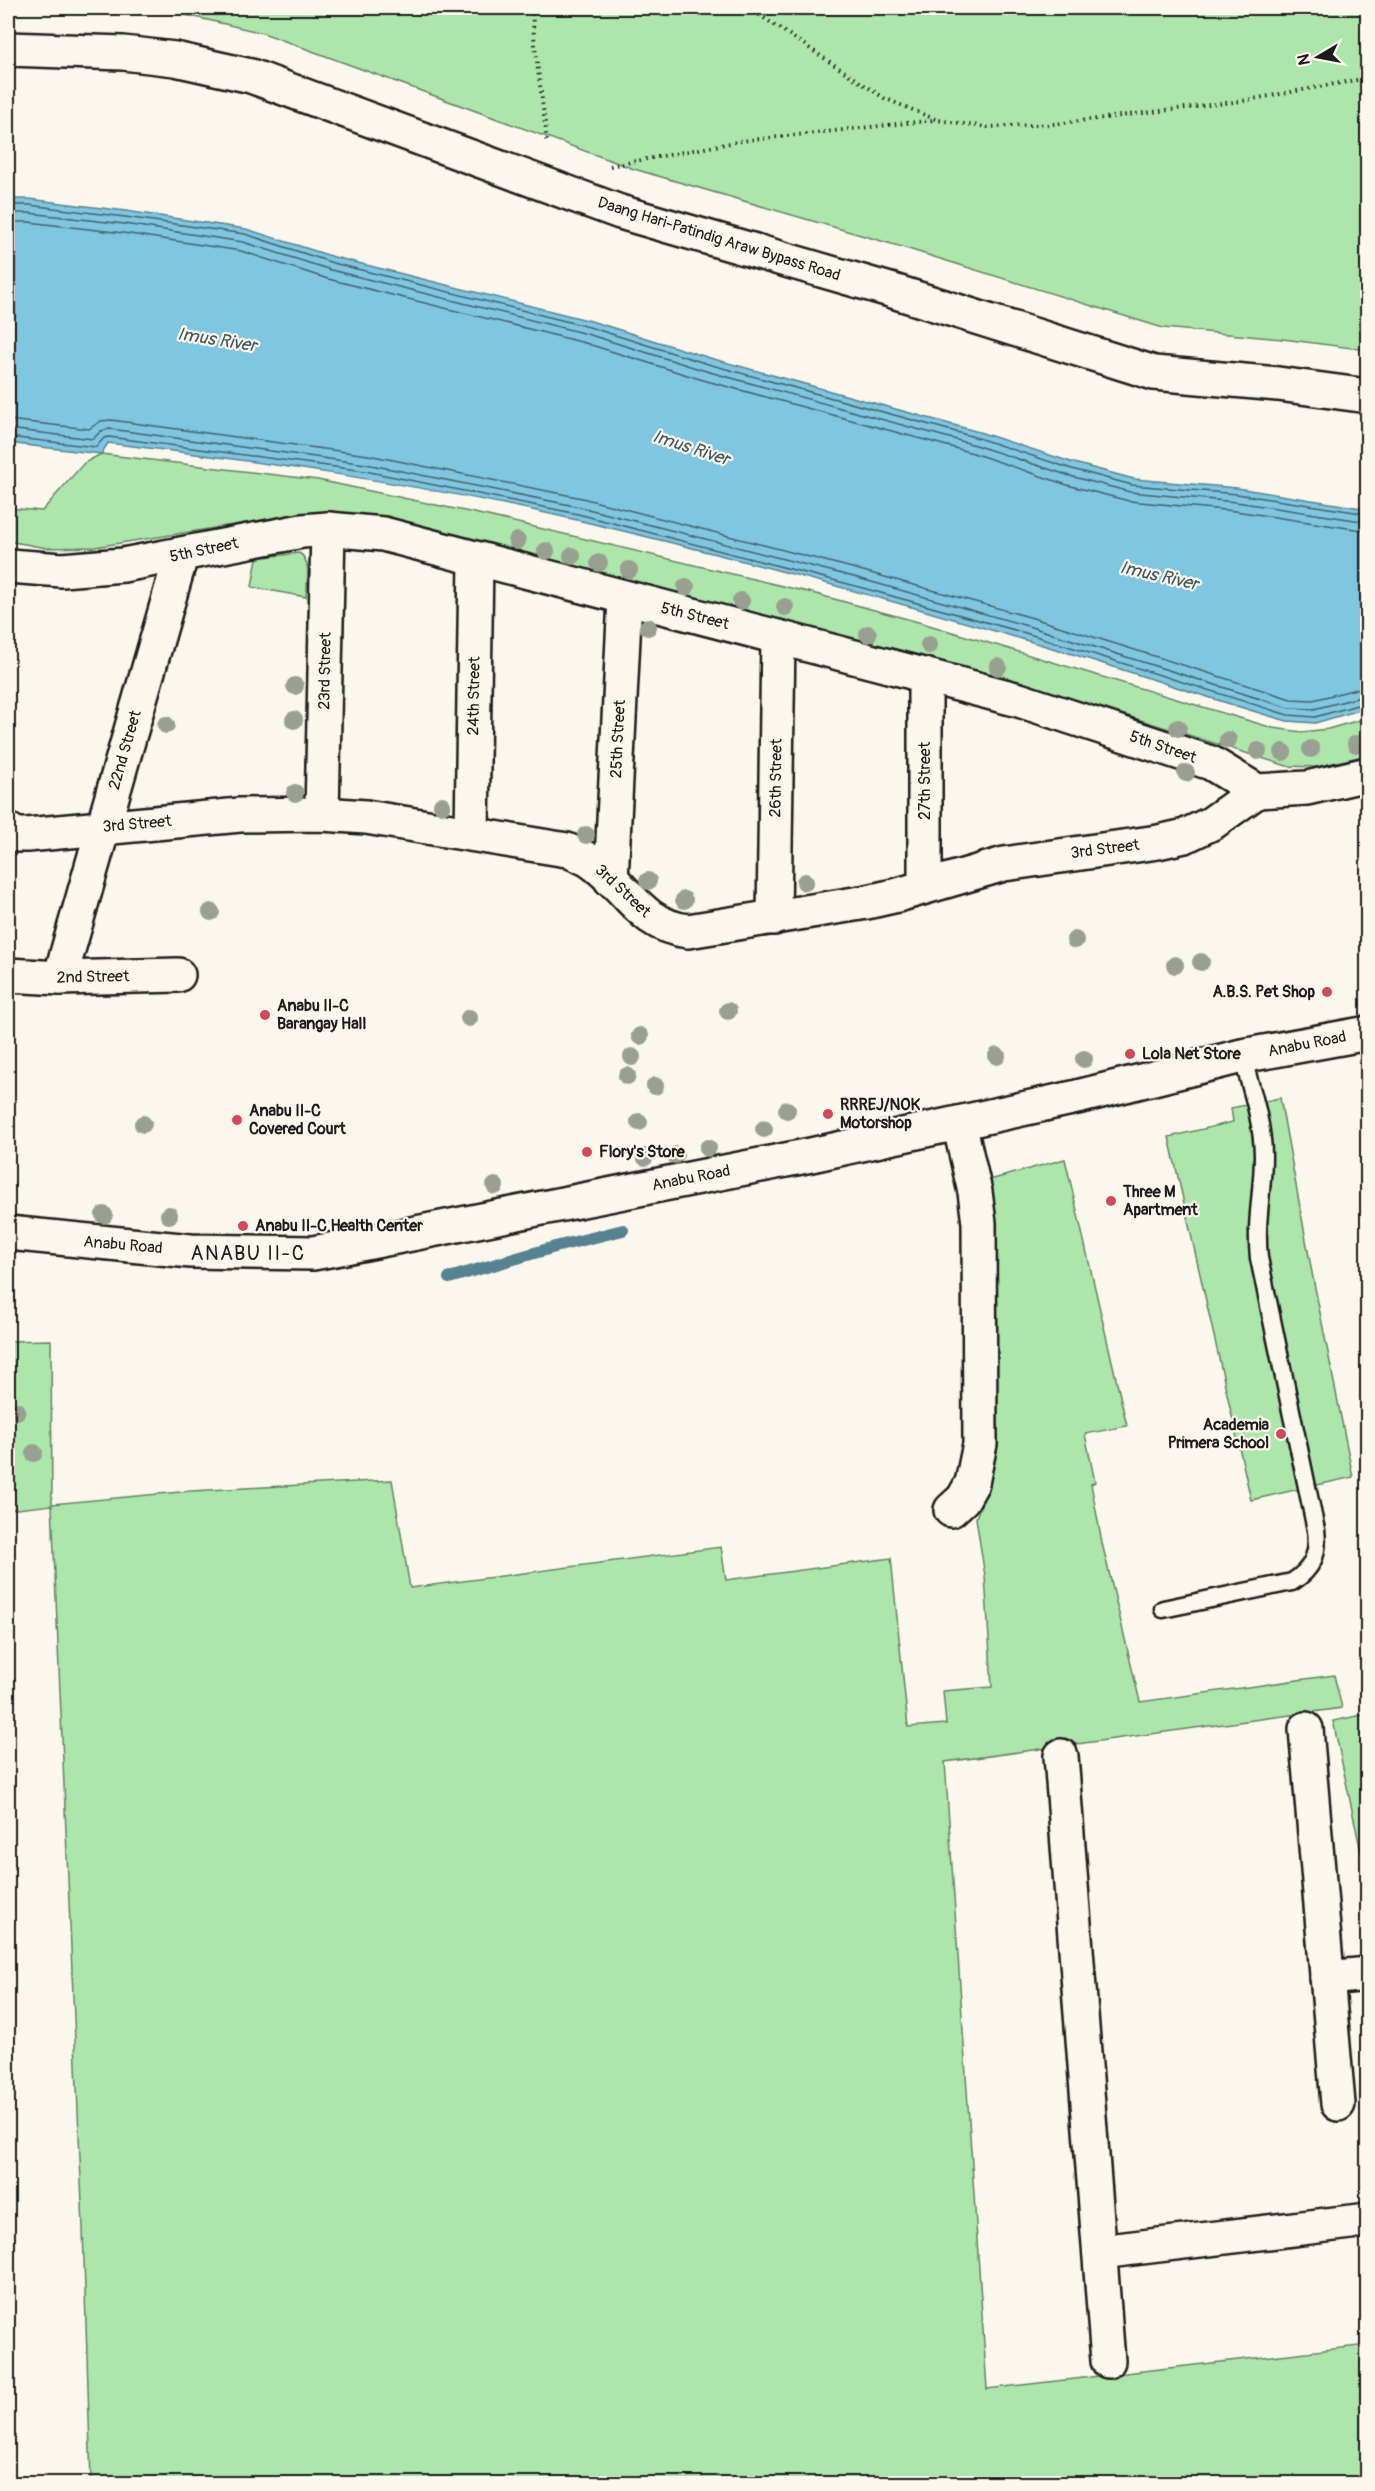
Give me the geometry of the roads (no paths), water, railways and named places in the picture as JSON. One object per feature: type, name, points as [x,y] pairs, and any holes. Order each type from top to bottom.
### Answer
[{"type":"street","name":"Daang Hari-Patindig Araw Bypass Road","points":[[8,49],[123,52],[175,59],[251,76],[620,212],[890,290],[1155,373],[1278,384],[1368,396]]},
{"type":"street","name":"5th Street","points":[[8,566],[62,570],[123,566],[280,534],[328,529],[383,534],[1019,700],[1211,763],[1257,791]]},
{"type":"street","name":"23rd Street","points":[[322,814],[328,529]]},
{"type":"street","name":"22nd Street","points":[[60,978],[181,556]]},
{"type":"street","name":"24th Street","points":[[472,833],[476,559]]},
{"type":"street","name":"25th Street","points":[[611,880],[625,598]]},
{"type":"street","name":"26th Street","points":[[774,918],[778,637]]},
{"type":"street","name":"27th Street","points":[[925,676],[925,886]]},
{"type":"street","points":[[1257,791],[1307,789],[1368,774]]},
{"type":"street","name":"3rd Street","points":[[8,830],[17,835],[27,836],[240,815],[322,814],[472,833],[567,850],[593,862],[649,917],[661,925],[688,931],[867,902],[1004,864],[1158,842],[1185,836],[1212,823],[1257,791]]},
{"type":"street","name":"2nd Street","points":[[8,975],[60,978],[178,975]]},
{"type":"street","name":"Anabu Road","points":[[8,1233],[191,1251],[313,1253],[811,1155],[1077,1097],[1242,1056],[1368,1033]]},
{"type":"street","points":[[951,1510],[963,1499],[972,1483],[980,1444],[979,1223],[975,1192],[959,1122]]},
{"type":"street","points":[[1306,1729],[1338,2104]]},
{"type":"street","points":[[1061,1756],[1108,2361]]},
{"type":"street","points":[[1328,1978],[1368,1974]]},
{"type":"street","points":[[1100,2252],[1368,2220]]},
{"type":"lane","points":[[1164,1610],[1292,1582],[1303,1575],[1316,1554],[1316,1530],[1259,1258],[1257,1226],[1263,1155],[1260,1130],[1242,1056]]},
{"type":"water","name":"Imus River","points":[[8,199],[29,199],[126,211],[246,229],[334,257],[591,321],[710,358],[979,432],[1074,463],[1134,479],[1237,488],[1367,509],[1367,708],[1315,723],[1287,721],[1058,650],[802,577],[577,520],[460,495],[285,466],[108,443],[101,454],[8,443]]},
{"type":"waterway","points":[[449,1278],[623,1230]]},
{"type":"place","name":"A.B.S. Pet Shop","points":[[1327,992]]},
{"type":"place","name":"Anabu II-C Barangay Hall","points":[[265,1015]]},
{"type":"place","name":"Lola Net Store","points":[[1130,1054]]},
{"type":"place","name":"RRREJ/NOK Motorshop","points":[[828,1114]]},
{"type":"place","name":"Anabu II-C Covered Court","points":[[237,1120]]},
{"type":"place","name":"Flory's Store","points":[[587,1152]]},
{"type":"place","name":"Three M Apartment","points":[[1111,1201]]},
{"type":"place","name":"Anabu II-C Health Center","points":[[243,1226]]},
{"type":"place","name":"Academia Primera School","points":[[1281,1434]]},
{"type":"district","name":"ANABU II-C","points":[[248,1253]]}]
